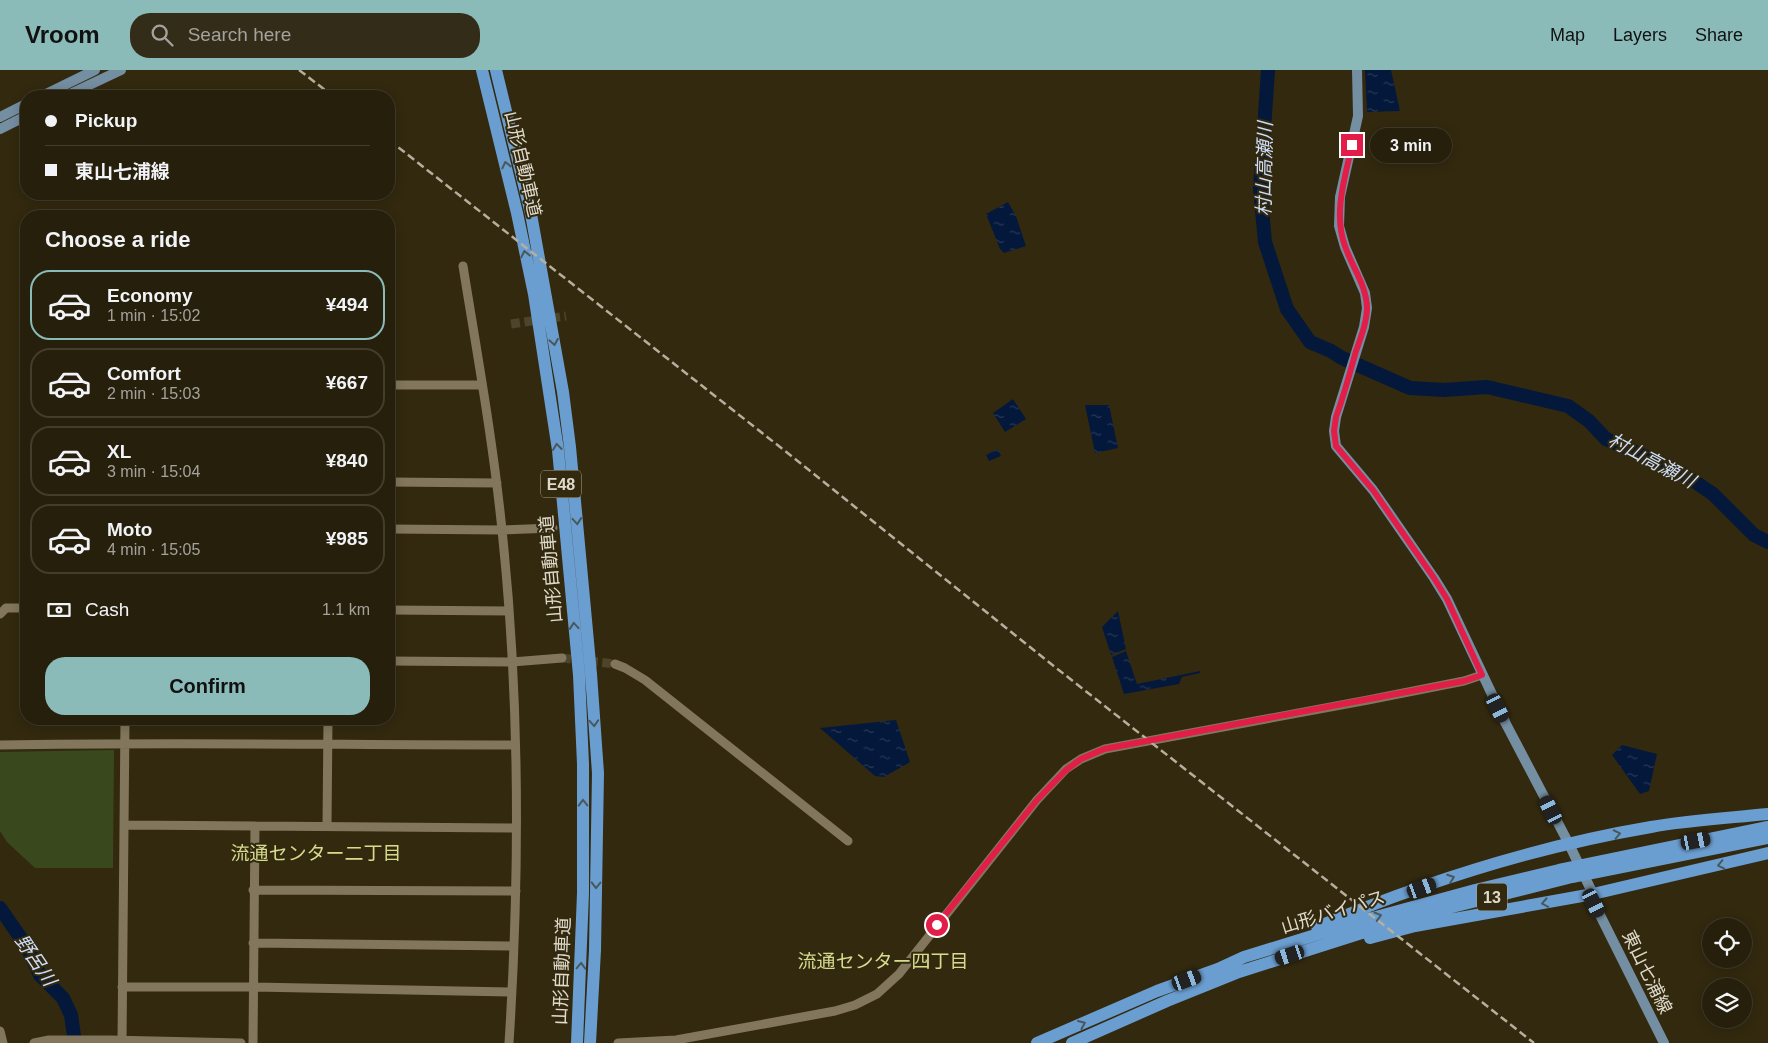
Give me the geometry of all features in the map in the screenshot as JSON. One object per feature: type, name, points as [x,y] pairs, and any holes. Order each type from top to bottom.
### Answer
[{"type":"highway","name":"山形自動車道","points":[[482,70],[517,213],[540,294],[563,392],[570,447],[598,773],[595,940],[585,1014],[577,1043]]},
{"type":"highway","name":"山形自動車道","points":[[496,70],[531,214],[540,294]]},
{"type":"highway","points":[[1356,927],[1389,900],[1472,870],[1569,844],[1667,824],[1768,814]]},
{"type":"highway","name":"山形バイパス","points":[[1037,1043],[1157,991],[1218,969],[1244,957],[1356,927],[1410,917],[1572,877],[1605,865],[1768,827]]},
{"type":"highway","name":"山形バイパス","points":[[1410,917],[1559,870],[1605,865],[1768,838]]},
{"type":"highway","points":[[1410,917],[1593,894],[1768,853]]},
{"type":"highway","name":"山形バイパス","points":[[1072,1043],[1167,1001],[1356,927]]},
{"type":"highway","points":[[1087,1043],[1167,1001]]},
{"type":"highway","name":"山形自動車道","points":[[585,1014],[590,1043]]},
{"type":"main road","points":[[54,90],[95,70]]},
{"type":"main road","points":[[79,90],[121,70]]},
{"type":"main road","name":"東山七浦線","points":[[1357,70],[1358,116],[1340,197],[1339,226],[1345,247],[1365,293],[1367,308],[1364,328],[1334,431],[1336,446],[1373,490],[1447,599],[1482,675],[1569,844],[1593,894],[1594,903],[1664,1043]]},
{"type":"main road","points":[[0,118],[20,107]]},
{"type":"main road","points":[[0,129],[20,119]]},
{"type":"street","points":[[463,266],[497,483],[512,662],[515,745],[516,891],[509,1043]]},
{"type":"street","points":[[395,385],[482,385]]},
{"type":"street","points":[[395,482],[497,483]]},
{"type":"street","points":[[395,529],[502,530],[553,528]]},
{"type":"street","points":[[0,614],[6,608],[20,608]]},
{"type":"street","points":[[395,610],[508,611]]},
{"type":"street","points":[[395,661],[512,662],[562,658]]},
{"type":"street","points":[[615,664],[645,680],[848,841]]},
{"type":"street","points":[[618,1043],[676,1040],[797,1019],[836,1011],[855,1005],[877,994],[899,974],[1037,800],[1066,770],[1081,759],[1104,749],[1368,700],[1464,681],[1482,675]]},
{"type":"street","points":[[122,1042],[125,725]]},
{"type":"street","points":[[327,826],[328,725]]},
{"type":"street","points":[[0,745],[125,743],[328,746],[515,745]]},
{"type":"street","points":[[124,825],[516,828]]},
{"type":"street","points":[[253,1043],[255,826]]},
{"type":"street","points":[[254,890],[516,891]]},
{"type":"street","points":[[253,944],[514,946]]},
{"type":"street","points":[[122,987],[253,987],[512,992]]},
{"type":"street","points":[[0,1031],[3,1043]]},
{"type":"street","points":[[34,1043],[49,1040],[241,1043]]},
{"type":"green space","points":[[114,750],[113,868],[35,868],[7,842],[0,831],[0,752]]},
{"type":"water","points":[[1365,70],[1391,70],[1400,111],[1367,112]]},
{"type":"water","points":[[1008,202],[1016,216],[1026,246],[1004,253],[1000,249],[986,214]]},
{"type":"water","points":[[1013,399],[1026,419],[1005,432],[993,413]]},
{"type":"water","points":[[1085,405],[1109,405],[1118,448],[1095,453]]},
{"type":"water","points":[[998,449],[1001,456],[989,461],[986,455]]},
{"type":"water","points":[[1118,611],[1126,649],[1111,655],[1102,627]]},
{"type":"water","points":[[1126,651],[1137,684],[1200,671],[1200,673],[1182,677],[1179,684],[1124,694],[1112,657]]},
{"type":"water","points":[[896,720],[910,762],[884,777],[875,776],[820,728]]},
{"type":"water","points":[[1622,745],[1657,754],[1649,791],[1640,794],[1612,755]]},
{"type":"waterway","name":"村山高瀬川","points":[[1268,70],[1260,189],[1265,242],[1287,309],[1310,342],[1410,388],[1444,390],[1487,387],[1568,406],[1589,421],[1606,439],[1682,473],[1713,494],[1754,535],[1768,542]]},
{"type":"waterway","name":"野呂川","points":[[0,908],[27,947],[40,975],[63,998],[71,1015],[75,1043]]},
{"type":"tunnel","points":[[511,324],[566,316]]},
{"type":"tunnel","points":[[562,658],[615,664]]},
{"type":"railway","points":[[299,70],[325,90]]},
{"type":"railway","points":[[395,145],[1534,1043]]},
{"type":"district","name":"流通センター二丁目","points":[[316,853]]},
{"type":"district","name":"流通センター四丁目","points":[[883,961]]},
{"type":"route","points":[[937,925],[1037,800],[1054,781],[1081,759],[1104,749],[1464,681],[1482,675],[1447,599],[1434,578],[1373,490],[1336,446],[1334,431],[1336,417],[1364,328],[1367,308],[1365,293],[1345,247],[1339,226],[1340,197],[1352,145]]}]
